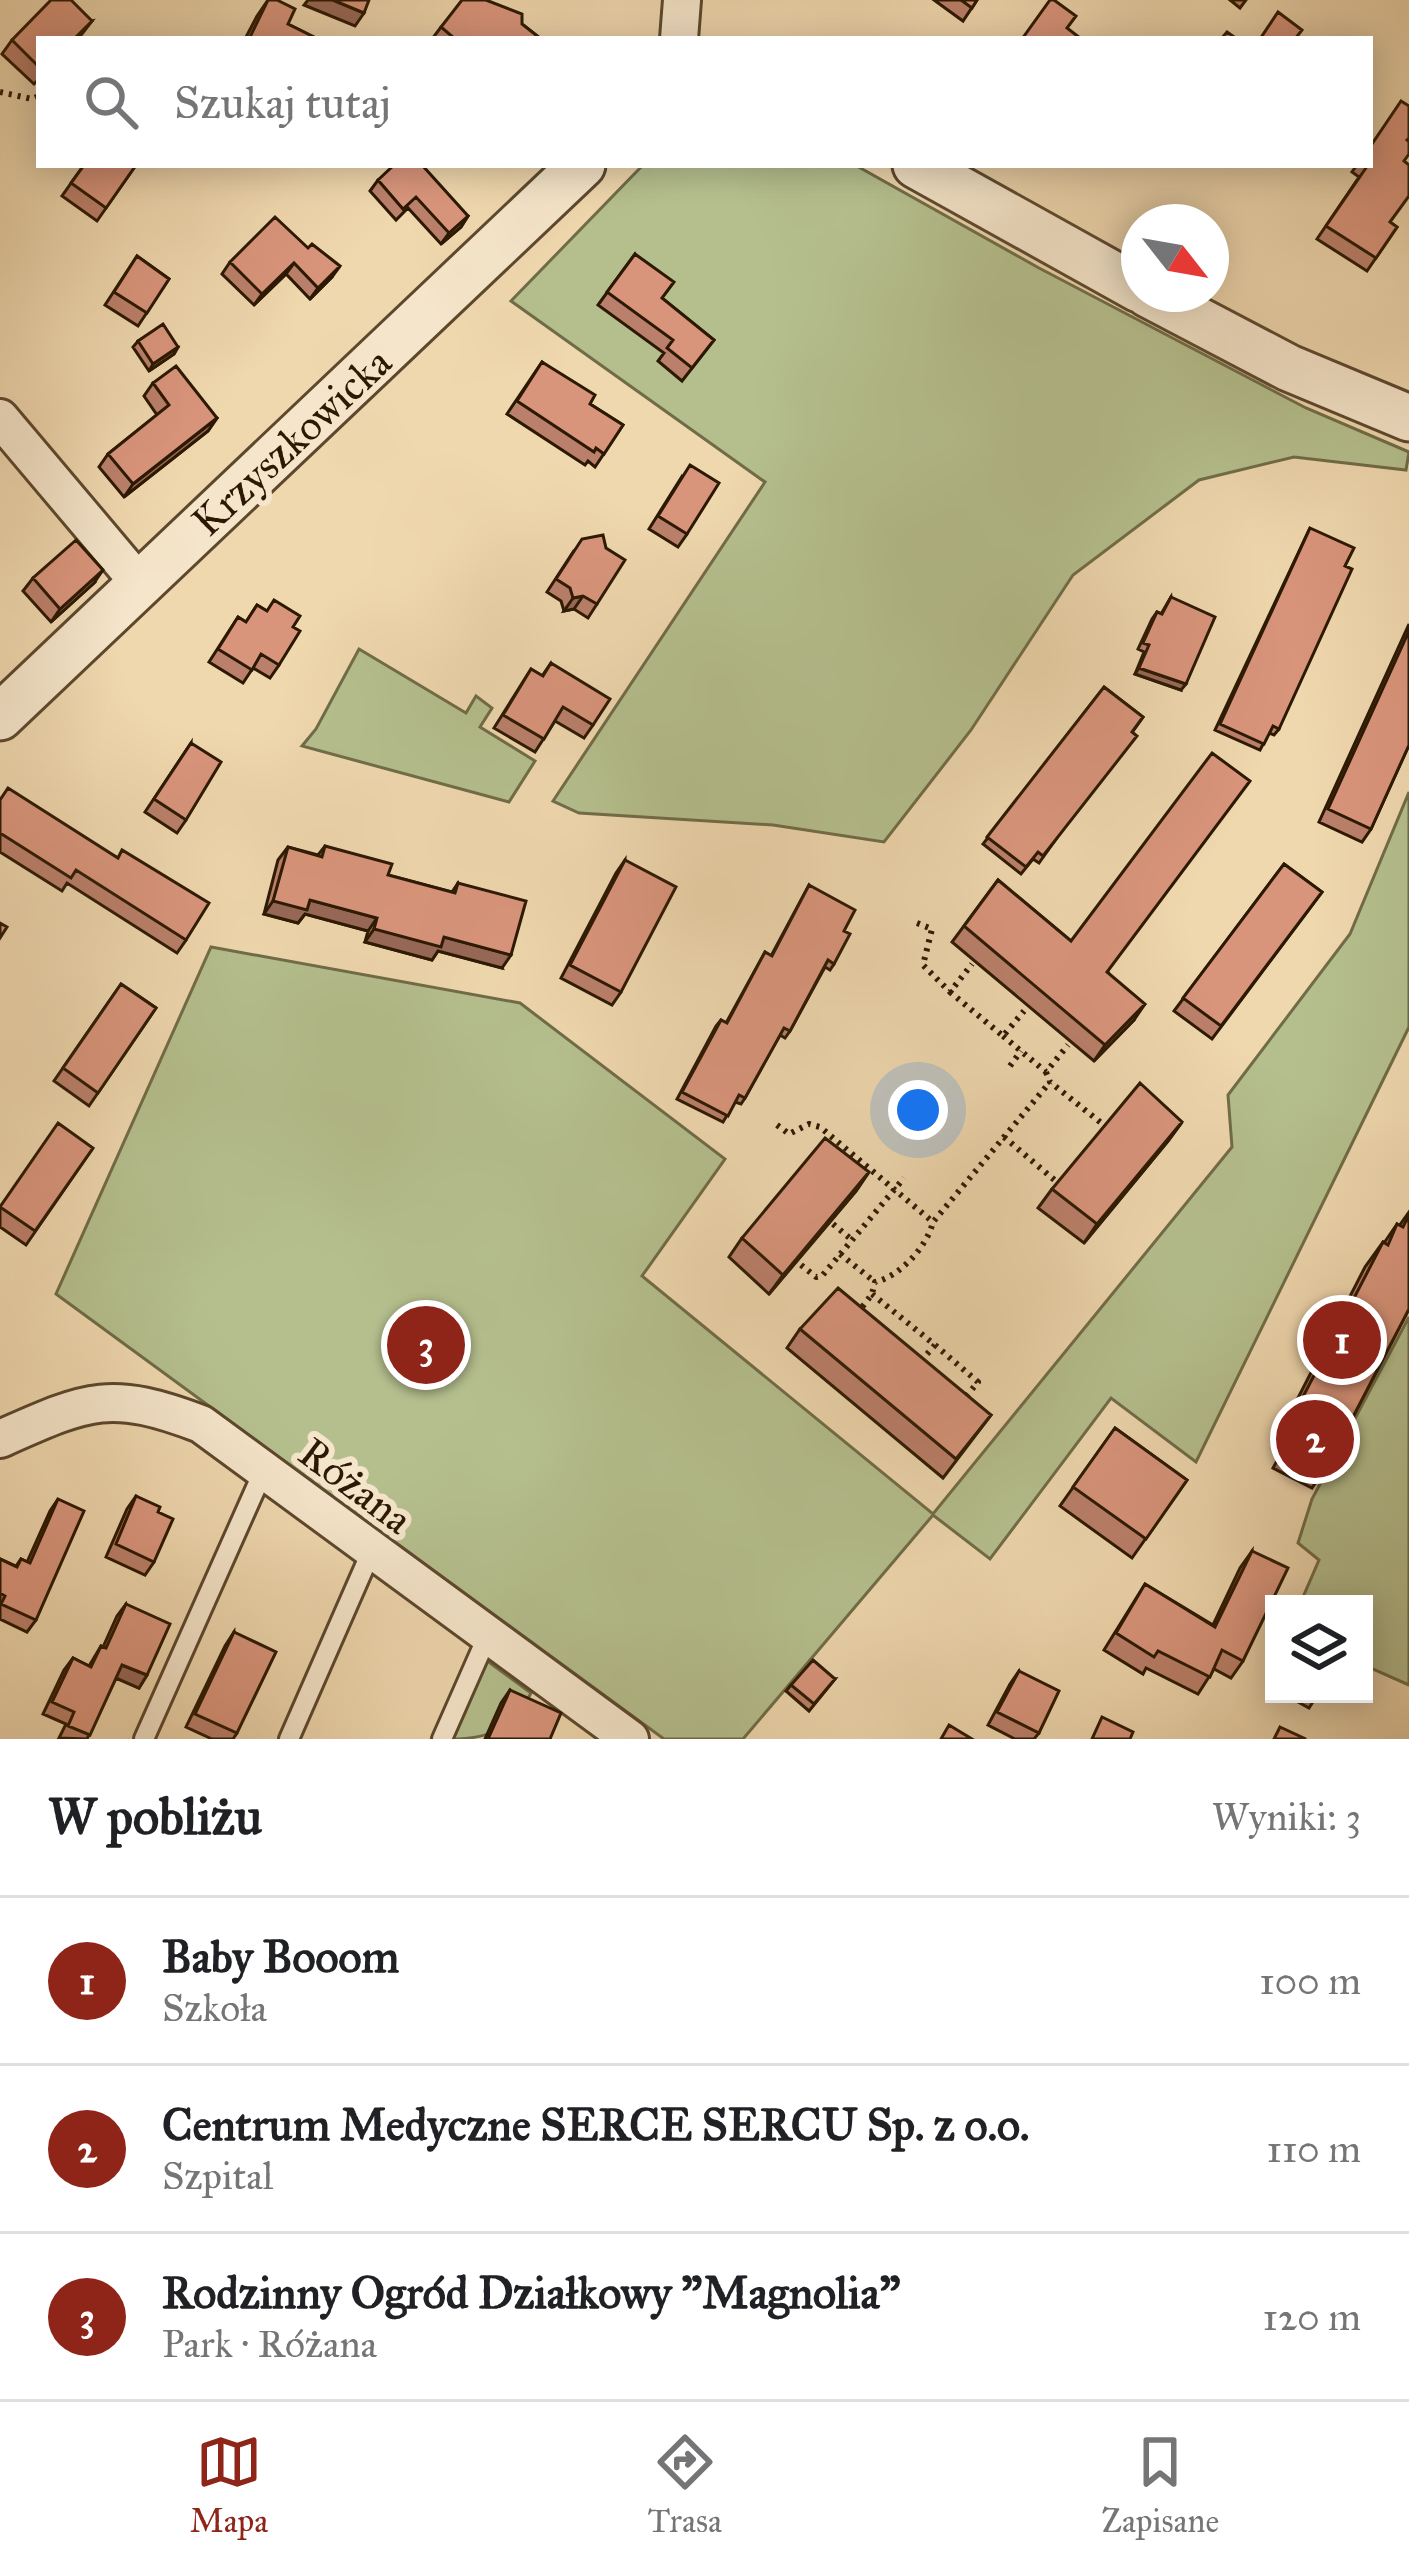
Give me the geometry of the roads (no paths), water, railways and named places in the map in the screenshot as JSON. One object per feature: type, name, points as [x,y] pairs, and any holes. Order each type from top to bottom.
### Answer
[{"type":"street","name":"Krzyszkowicka","points":[[0,717],[579,168]]},
{"type":"street","points":[[921,168],[1121,279]]},
{"type":"street","points":[[1182,312],[1288,368],[1409,418]]},
{"type":"street","points":[[0,418],[140,584]]},
{"type":"street","name":"Różana","points":[[0,1438],[101,1401],[150,1405],[201,1424],[630,1739]]},
{"type":"lane","points":[[144,1739],[263,1472]]},
{"type":"lane","points":[[289,1739],[371,1552]]},
{"type":"lane","points":[[442,1739],[487,1637]]},
{"type":"place","name":"Baby Booom","points":[[1342,1340]]},
{"type":"place","name":"Rodzinny Ogród Działkowy \"Magnolia\"","points":[[426,1345]]},
{"type":"place","name":"Centrum Medyczne SERCE SERCU Sp. z o.o.","points":[[1315,1439]]}]
